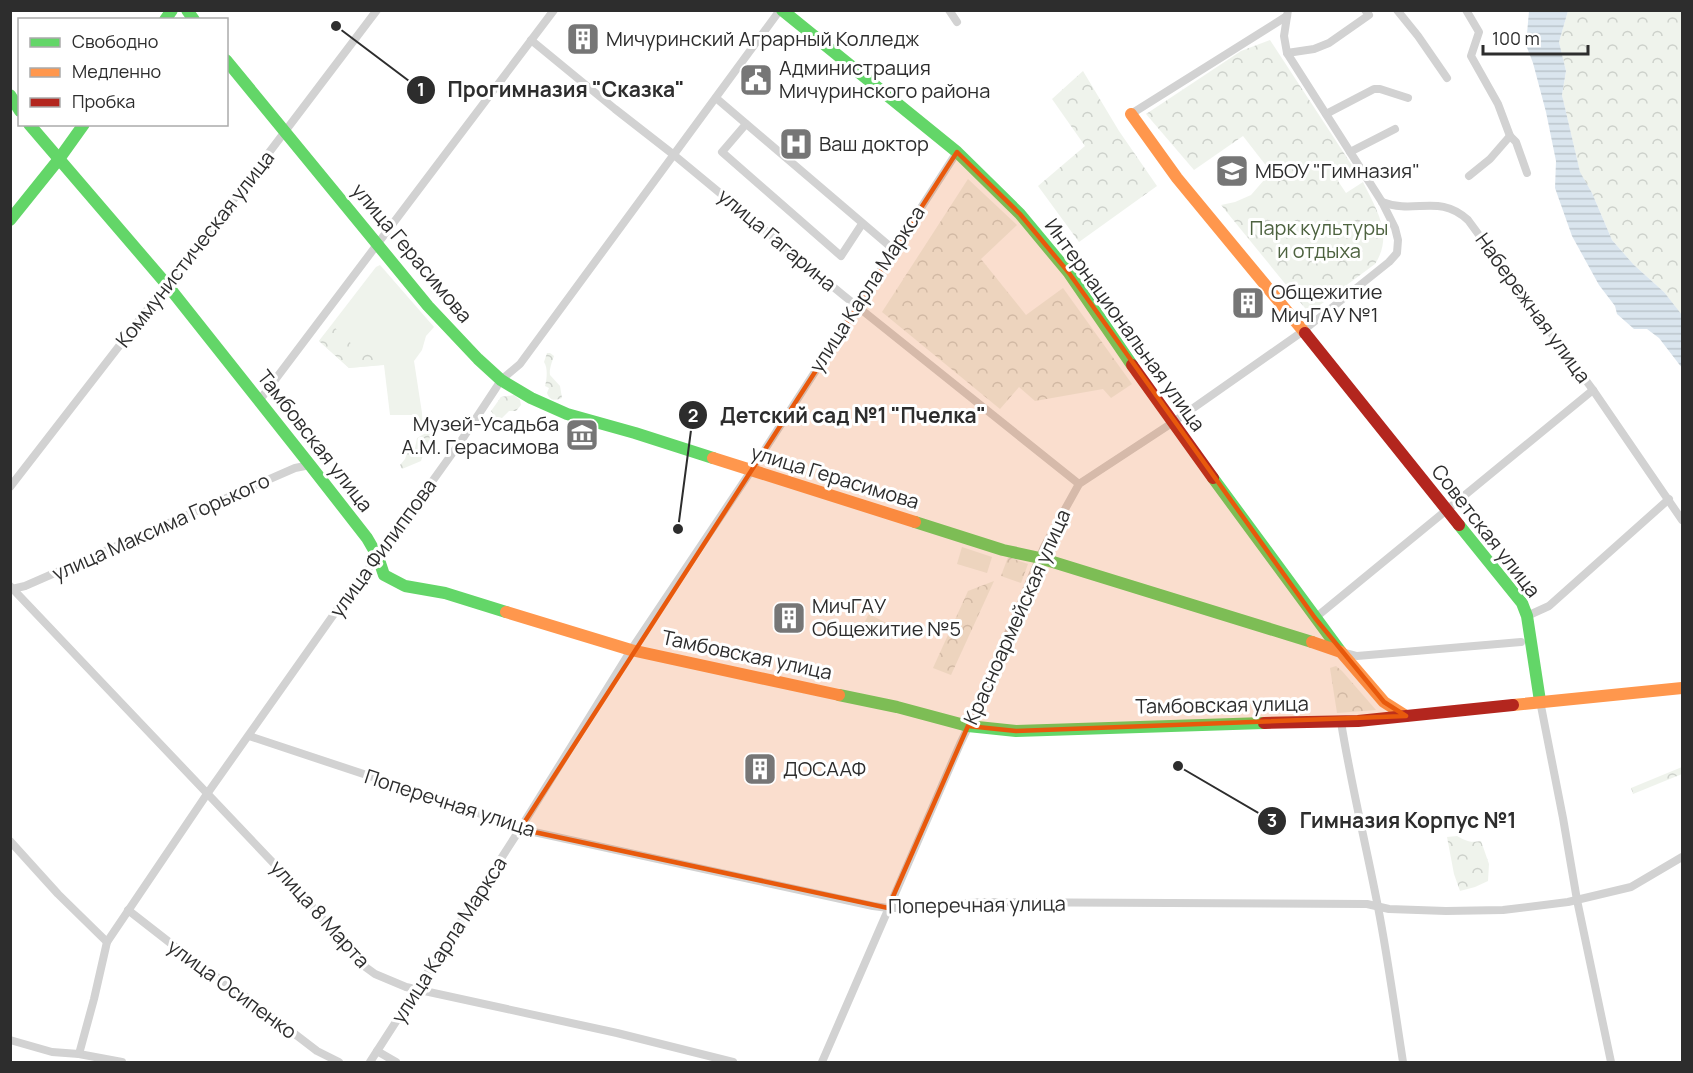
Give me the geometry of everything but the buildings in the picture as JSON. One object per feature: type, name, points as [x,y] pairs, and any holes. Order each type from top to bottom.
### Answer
[{"type":"main road","name":"Интернациональная улица","points":[[781,10],[957,152],[1020,214],[1069,273],[1172,423],[1341,652]]},
{"type":"main road","name":"улица Герасимова","points":[[228,62],[428,306],[501,380],[531,398],[567,414],[634,433],[1003,550],[1040,558],[1290,634],[1341,652],[1384,702],[1406,716]]},
{"type":"main road","points":[[10,95],[18,108]]},
{"type":"main road","name":"Советская улица","points":[[1131,114],[1177,178],[1522,603],[1527,616],[1540,701]]},
{"type":"main road","name":"Тамбовская улица","points":[[31,126],[168,286],[260,401],[367,538],[378,557],[384,575],[405,586],[445,593],[631,650],[897,707],[968,726],[1016,731],[1341,722],[1683,688]]},
{"type":"main road","points":[[10,220],[83,126]]},
{"type":"street","name":"Коммунистическая улица","points":[[10,487],[168,286],[377,10]]},
{"type":"street","points":[[260,401],[554,10]]},
{"type":"street","name":"улица Филиппова","points":[[79,1054],[107,942],[128,910],[351,590],[378,557],[459,444],[501,380],[520,364],[781,10]]},
{"type":"street","points":[[949,10],[957,22]]},
{"type":"street","points":[[1287,52],[1314,49],[1329,43],[1369,15],[1365,10]]},
{"type":"street","points":[[1397,10],[1447,78]]},
{"type":"street","points":[[1466,10],[1479,32],[1471,56],[1498,104],[1510,136],[1516,142],[1527,173]]},
{"type":"street","points":[[1288,13],[1284,36],[1287,52],[1382,202]]},
{"type":"street","points":[[1131,114],[1288,13]]},
{"type":"street","name":"улица Гагарина","points":[[531,40],[1079,484]]},
{"type":"street","points":[[1326,114],[1374,89],[1408,98]]},
{"type":"street","points":[[716,98],[893,249]]},
{"type":"street","points":[[746,124],[722,152],[841,256],[862,224]]},
{"type":"street","points":[[1350,152],[1395,129]]},
{"type":"street","points":[[1469,176],[1490,159],[1510,136]]},
{"type":"street","name":"улица Карла Маркса","points":[[370,1062],[520,829],[631,650],[751,471],[957,152]]},
{"type":"street","name":"Красноармейская улица","points":[[822,1062],[974,715],[1044,547],[1079,484],[1172,423],[1303,331],[1378,272],[1397,253],[1398,240],[1395,228],[1382,202]]},
{"type":"street","name":"Набережная улица","points":[[1382,202],[1394,207],[1446,206],[1459,211],[1468,220],[1593,390],[1683,520]]},
{"type":"street","points":[[1316,618],[1593,390]]},
{"type":"street","name":"улица Максима Горького","points":[[11,588],[25,586],[295,468],[310,465]]},
{"type":"street","points":[[1527,616],[1549,606],[1669,499]]},
{"type":"street","name":"улица 8 Марта","points":[[11,588],[279,869],[364,966],[375,974],[406,987],[617,1033],[733,1062]]},
{"type":"street","points":[[1341,652],[1357,656],[1521,642]]},
{"type":"street","name":"Советская улица","points":[[1540,701],[1563,818],[1576,900],[1611,1062]]},
{"type":"street","points":[[1341,722],[1378,907],[1403,1062]]},
{"type":"street","name":"Поперечная улица","points":[[249,736],[460,806],[520,829],[888,908],[981,902],[1367,904],[1389,909],[1503,910],[1576,900],[1631,886],[1683,857]]},
{"type":"street","points":[[10,841],[58,894],[107,942]]},
{"type":"street","name":"улица Осипенко","points":[[128,910],[317,1052],[339,1062]]},
{"type":"street","points":[[10,1040],[52,1052],[123,1062]]},
{"type":"street","points":[[377,1051],[396,1062]]},
{"type":"highlighted area","points":[[957,152],[1020,214],[1069,273],[1315,618],[1384,702],[1406,716],[1016,731],[968,726],[888,908],[520,829]]},
{"type":"green space","points":[[1568,11],[1682,11],[1682,316],[1664,292],[1634,265],[1612,240],[1592,193],[1580,173],[1562,95],[1566,71],[1559,42]]},
{"type":"green space","name":"Парк культуры и отдыха","points":[[1270,40],[1355,170],[1338,181],[1346,193],[1363,182],[1378,212],[1383,232],[1383,243],[1375,264],[1309,313],[1221,205],[1251,195],[1271,172],[1243,136],[1194,170],[1146,114],[1241,51]]},
{"type":"green space","points":[[1083,71],[1119,131],[1157,186],[1079,242],[1038,186],[1085,146],[1052,99]]},
{"type":"green space","points":[[968,179],[1017,225],[981,259],[1026,315],[1063,288],[1132,384],[1111,398],[1103,389],[1035,401],[1019,387],[1000,409],[882,312]]},
{"type":"green space","points":[[380,265],[434,327],[426,336],[422,350],[414,361],[423,431],[414,430],[412,415],[390,415],[384,365],[349,368],[319,341],[376,267]]},
{"type":"green space","points":[[332,325],[361,353],[376,347],[388,349],[391,364],[349,368],[319,341]]},
{"type":"green space","points":[[547,353],[554,356],[550,375],[560,386],[562,398],[557,400],[550,398],[547,393],[549,388],[545,386],[547,374],[544,362]]},
{"type":"green space","points":[[514,395],[520,400],[521,405],[516,411],[509,411],[502,418],[496,418],[491,411],[501,397]]},
{"type":"green space","points":[[429,431],[433,434],[421,461],[402,469],[400,465],[407,453],[415,448],[417,438]]},
{"type":"green space","points":[[962,547],[992,557],[987,573],[957,564]]},
{"type":"green space","points":[[1008,557],[1028,564],[1021,583],[1001,576]]},
{"type":"green space","points":[[994,581],[951,675],[933,668],[968,591]]},
{"type":"green space","points":[[869,614],[892,626],[889,633],[863,625]]},
{"type":"green space","points":[[1336,666],[1376,710],[1337,713],[1330,668]]},
{"type":"green space","points":[[1682,767],[1682,774],[1633,794],[1631,788]]},
{"type":"green space","points":[[1457,836],[1469,841],[1481,841],[1489,864],[1488,881],[1460,891],[1454,874],[1447,837]]},
{"type":"shaded area","points":[[1529,11],[1568,11],[1559,42],[1566,71],[1562,95],[1580,172],[1592,193],[1612,240],[1634,265],[1664,292],[1682,315],[1682,368],[1659,338],[1647,329],[1634,329],[1617,314],[1615,306],[1599,285],[1572,236],[1555,188],[1556,161],[1546,112],[1526,45]]},
{"type":"traffic: fast","points":[[166,18],[172,10]]},
{"type":"traffic: fast","points":[[187,10],[193,18]]},
{"type":"traffic: fast","points":[[782,10],[957,152],[1020,214],[1069,273],[1132,365]]},
{"type":"traffic: fast","points":[[228,62],[428,306],[501,380],[531,398],[567,414],[713,458]]},
{"type":"traffic: fast","points":[[10,95],[18,108]]},
{"type":"traffic: fast","points":[[31,126],[168,286],[310,465],[367,538],[378,557],[384,575],[405,586],[445,593],[506,612]]},
{"type":"traffic: fast","points":[[10,220],[83,126]]},
{"type":"traffic: fast","points":[[1213,478],[1341,652]]},
{"type":"traffic: fast","points":[[915,522],[1312,642]]},
{"type":"traffic: fast","points":[[1459,525],[1522,603],[1527,616],[1540,701]]},
{"type":"traffic: fast","points":[[839,695],[897,707],[968,726],[1016,731],[1264,723]]},
{"type":"traffic: slow","points":[[1131,114],[1177,178],[1305,333]]},
{"type":"traffic: slow","points":[[713,458],[915,522]]},
{"type":"traffic: slow","points":[[506,612],[631,650],[839,695]]},
{"type":"traffic: slow","points":[[1312,642],[1341,652],[1384,702],[1406,716]]},
{"type":"traffic: slow","points":[[1513,705],[1682,688]]},
{"type":"traffic: jam","points":[[1305,333],[1459,525]]},
{"type":"traffic: jam","points":[[1132,365],[1213,478]]},
{"type":"traffic: jam","points":[[1264,723],[1358,721],[1513,705]]},
{"type":"place","name":"Прогимназия \"Сказка\"","points":[[336,26]]},
{"type":"place","name":"Мичуринский Аграрный Колледж","points":[[583,39]]},
{"type":"place","name":"Администрация Мичуринского района","points":[[756,80]]},
{"type":"place","name":"Ваш доктор","points":[[796,144]]},
{"type":"place","name":"МБОУ \"Гимназия\"","points":[[1232,171]]},
{"type":"place","name":"Общежитие МичГАУ №1","points":[[1248,303]]},
{"type":"place","name":"Музей-Усадьба А.М. Герасимова","points":[[582,435]]},
{"type":"place","name":"Детский сад №1 \"Пчелка\"","points":[[678,529]]},
{"type":"place","name":"МичГАУ Общежитие №5","points":[[789,618]]},
{"type":"place","name":"Гимназия Корпус №1","points":[[1178,766]]},
{"type":"place","name":"ДОСААФ","points":[[760,769]]}]
